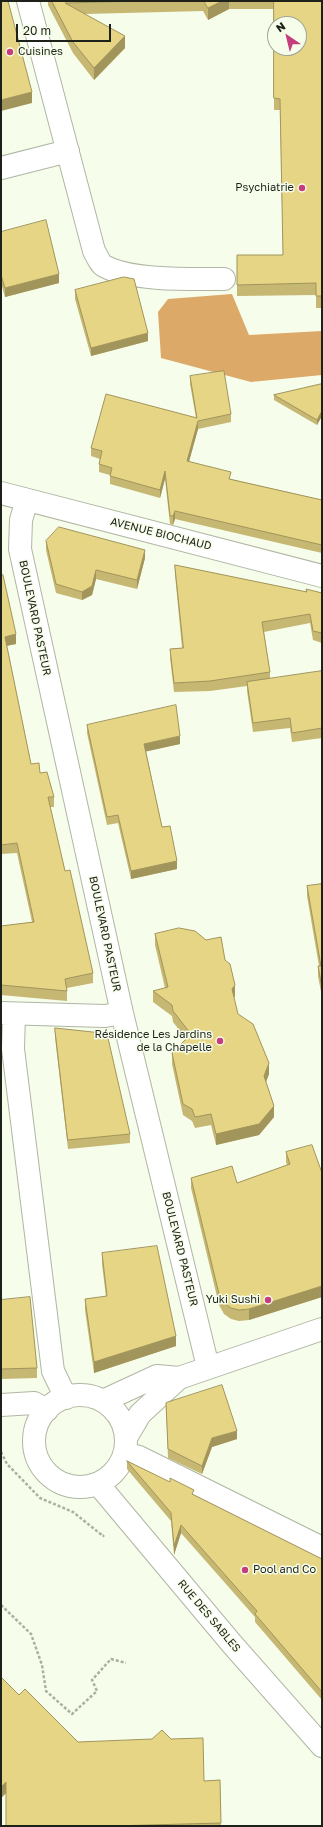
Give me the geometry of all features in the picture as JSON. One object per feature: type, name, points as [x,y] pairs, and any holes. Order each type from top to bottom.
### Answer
[{"type":"street","points":[[28,1],[94,251],[103,266],[121,273],[167,279],[224,280]]},
{"type":"street","points":[[1,168],[68,151]]},
{"type":"street","name":"AVENUE BIOCHAUD","points":[[1,492],[322,576]]},
{"type":"street","name":"BOULEVARD PASTEUR","points":[[27,500],[21,520],[20,549],[122,1013],[208,1367]]},
{"type":"street","points":[[66,1398],[53,1371],[13,1049],[7,1014],[105,1016],[122,1013]]},
{"type":"street","points":[[322,1329],[179,1378],[140,1414],[125,1445],[121,1463],[115,1471],[98,1484],[83,1487],[67,1486],[53,1479],[42,1468],[36,1454],[34,1438],[38,1423],[47,1410],[58,1401],[66,1398],[88,1396],[103,1401],[114,1410],[122,1423],[125,1445],[139,1457],[322,1548]]},
{"type":"street","points":[[103,1401],[157,1376],[179,1378]]},
{"type":"street","points":[[1,1405],[34,1403],[47,1410]]},
{"type":"street","name":"RUE DES SABLES","points":[[98,1484],[232,1644],[322,1746]]},
{"type":"path","points":[[1,1452],[7,1464],[40,1498],[73,1512],[103,1536],[127,1518]]},
{"type":"path","points":[[1,1605],[31,1634],[42,1665],[46,1690],[72,1714],[97,1691],[92,1680],[111,1659],[126,1663]]},
{"type":"shaded area","points":[[232,294],[249,335],[322,331],[322,375],[251,382],[161,358],[158,312],[168,299]]},
{"type":"building","name":"Cuisines","points":[[1,1],[8,1],[32,92],[1,100]]},
{"type":"building","points":[[52,1],[140,1],[65,3],[125,36],[94,68],[73,42]]},
{"type":"building","points":[[204,1],[222,1],[208,8]]},
{"type":"building","name":"Psychiatrie","points":[[274,1],[322,1],[322,296],[316,296],[316,283],[237,285],[237,255],[283,255],[280,99],[274,98],[274,56],[307,56],[307,16],[274,16]]},
{"type":"building","points":[[46,220],[59,274],[5,288],[1,275],[1,232]]},
{"type":"building","points":[[124,277],[134,279],[148,333],[91,348],[75,290]]},
{"type":"building","points":[[224,371],[231,414],[198,421],[187,461],[231,472],[229,479],[322,500],[322,545],[175,511],[173,516],[170,516],[165,471],[160,490],[110,476],[112,468],[99,464],[102,451],[91,448],[106,394],[197,418],[190,376]]},
{"type":"building","points":[[322,384],[322,411],[317,420],[274,395]]},
{"type":"building","points":[[59,527],[145,550],[137,580],[96,570],[92,586],[82,592],[56,584],[46,541]]},
{"type":"building","points":[[175,565],[307,592],[306,589],[322,593],[322,633],[313,631],[310,614],[262,622],[270,672],[210,681],[174,683],[170,649],[183,648]]},
{"type":"building","points":[[3,575],[16,634],[5,637],[31,764],[39,763],[40,773],[47,772],[54,797],[48,797],[65,871],[70,870],[93,973],[65,979],[67,991],[1,985],[1,926],[34,922],[17,843],[1,845],[1,576]]},
{"type":"building","points":[[322,671],[322,728],[292,733],[290,718],[253,723],[247,682]]},
{"type":"building","points":[[176,705],[180,736],[144,744],[162,827],[170,826],[177,861],[131,871],[118,815],[107,817],[87,725]]},
{"type":"building","points":[[322,884],[322,987],[318,966],[321,966],[307,886]]},
{"type":"building","name":"Résidence Les Jardins de la Chapelle","points":[[179,928],[195,931],[206,940],[221,937],[225,960],[230,964],[235,985],[232,989],[238,1014],[253,1024],[269,1063],[264,1076],[274,1106],[259,1124],[216,1134],[211,1114],[195,1117],[192,1109],[183,1104],[172,1053],[191,1034],[173,1011],[172,1005],[153,991],[168,987],[155,934]]},
{"type":"building","points":[[55,1028],[102,1033],[108,1038],[130,1134],[68,1140]]},
{"type":"building","points":[[312,1145],[322,1173],[322,1286],[249,1309],[239,1310],[231,1308],[224,1303],[219,1294],[191,1178],[232,1166],[237,1183],[290,1164],[286,1152]]},
{"type":"building","points":[[157,1246],[176,1336],[94,1362],[85,1299],[107,1296],[102,1253]]},
{"type":"building","points":[[30,1297],[37,1368],[1,1369],[1,1300]]},
{"type":"building","points":[[222,1385],[237,1431],[212,1438],[202,1466],[168,1449],[166,1403]]},
{"type":"building","points":[[127,1461],[170,1482],[170,1478],[194,1490],[192,1494],[322,1559],[322,1692],[255,1614],[257,1611],[181,1525],[174,1546],[171,1513]]},
{"type":"building","points":[[1,1677],[19,1695],[25,1689],[78,1742],[152,1739],[162,1730],[171,1739],[203,1738],[204,1781],[220,1780],[221,1823],[111,1826],[6,1826],[6,1782],[1,1787]]},
{"type":"place","name":"Cuisines","points":[[10,52]]},
{"type":"place","name":"Psychiatrie","points":[[302,188]]},
{"type":"place","name":"Résidence Les Jardins de la Chapelle","points":[[220,1041]]},
{"type":"place","name":"Yuki Sushi","points":[[268,1300]]},
{"type":"place","name":"Pool and Co","points":[[245,1570]]}]
